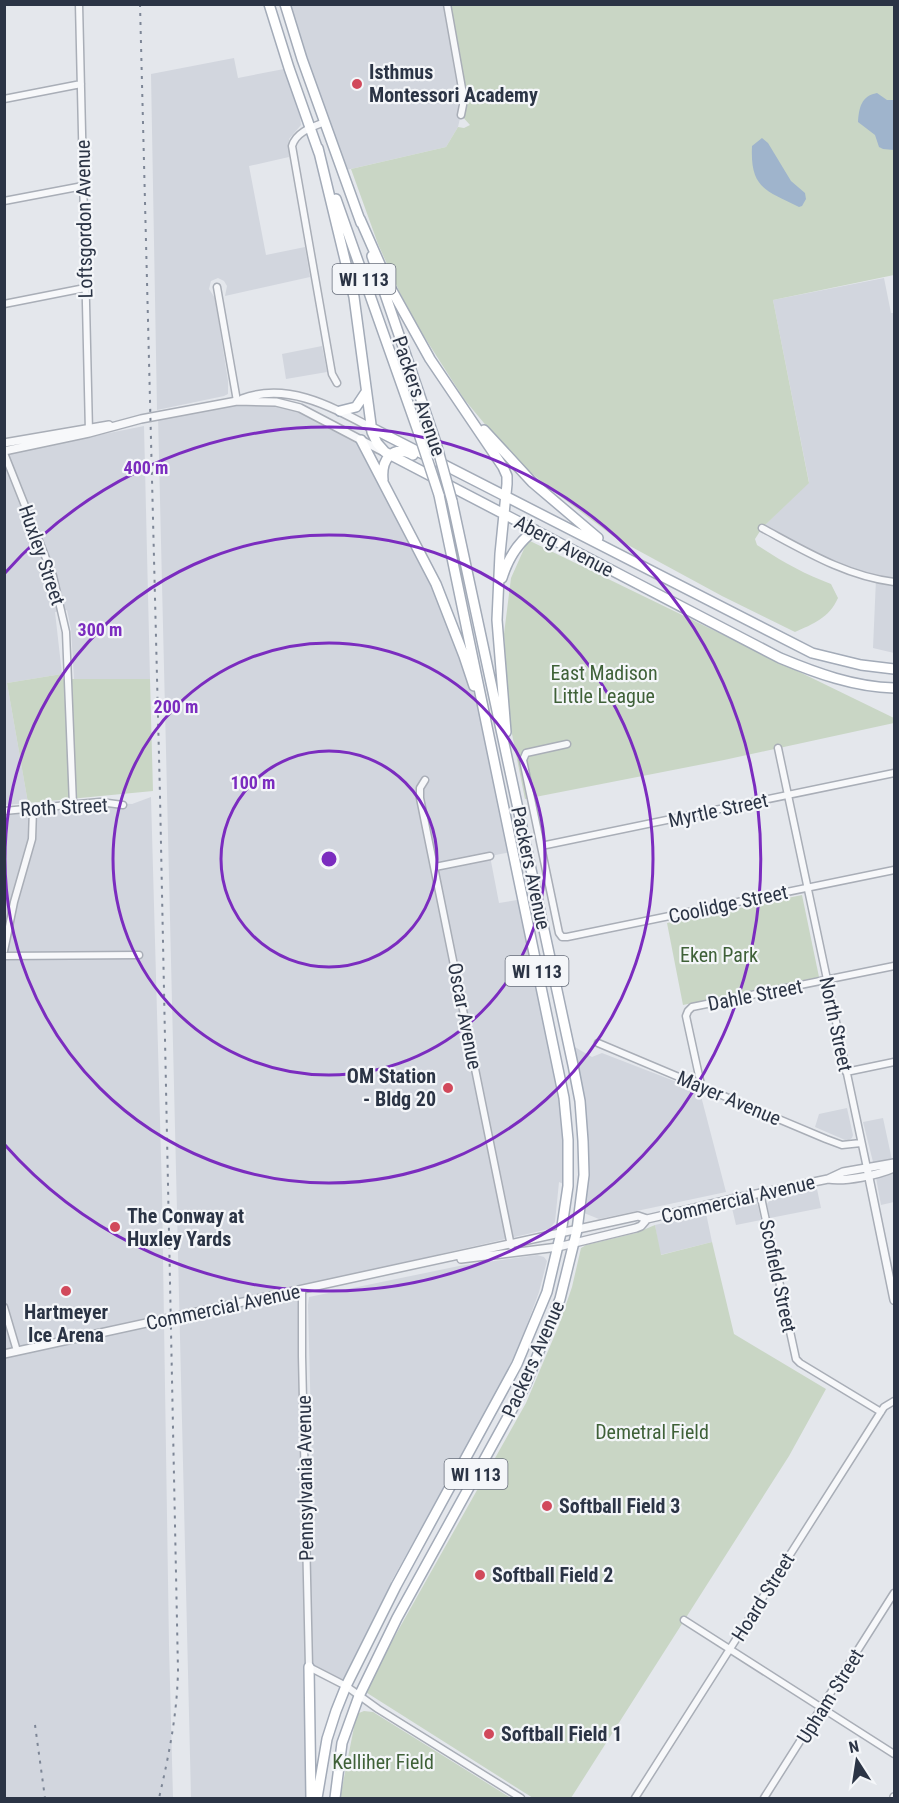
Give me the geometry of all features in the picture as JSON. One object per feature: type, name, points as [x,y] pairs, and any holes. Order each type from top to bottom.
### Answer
[{"type":"main road","name":"Packers Avenue","points":[[269,4],[289,68],[439,495],[564,1098],[568,1140],[568,1186],[561,1233],[546,1292],[517,1364],[396,1586],[346,1686]]},
{"type":"main road","name":"Packers Avenue","points":[[285,4],[302,59],[360,219],[436,443],[452,501],[580,1101],[584,1141],[584,1174],[574,1244],[560,1299],[526,1384],[397,1618],[359,1696]]},
{"type":"main road","points":[[318,148],[354,297],[370,427],[373,437],[388,454]]},
{"type":"main road","points":[[360,219],[404,313],[430,359],[505,470],[508,482],[497,632],[508,761]]},
{"type":"main road","points":[[340,411],[356,407],[366,392]]},
{"type":"main road","points":[[458,400],[497,447],[532,482],[611,549]]},
{"type":"main road","name":"Aberg Avenue","points":[[370,427],[812,653],[861,666],[894,669]]},
{"type":"main road","points":[[361,440],[436,584],[484,716]]},
{"type":"main road","points":[[388,454],[407,452],[462,479],[473,480]]},
{"type":"main road","points":[[384,484],[383,470],[388,454]]},
{"type":"main road","name":"Aberg Avenue","points":[[388,454],[780,658],[836,679],[875,687],[894,688]]},
{"type":"main road","points":[[499,589],[511,556],[522,541],[535,530]]},
{"type":"main road","points":[[309,1667],[311,1798]]},
{"type":"main road","name":"WI 113","points":[[317,1798],[327,1739],[346,1686]]},
{"type":"main road","name":"WI 113","points":[[335,1798],[342,1743],[359,1696]]},
{"type":"street","name":"Loftsgordon Avenue","points":[[79,4],[89,430]]},
{"type":"street","points":[[447,4],[463,94],[460,115]]},
{"type":"street","points":[[4,99],[81,84]]},
{"type":"street","points":[[325,122],[310,128],[294,140],[293,150],[332,374],[337,383]]},
{"type":"street","points":[[4,201],[83,186]]},
{"type":"street","points":[[217,287],[237,401]]},
{"type":"street","points":[[4,304],[86,288]]},
{"type":"street","name":"Aberg Avenue","points":[[4,443],[121,424],[237,401],[255,395],[286,394],[310,399],[340,411],[370,427]]},
{"type":"street","name":"Aberg Avenue","points":[[237,401],[276,402],[300,408],[388,454]]},
{"type":"street","name":"Aberg Avenue","points":[[4,452],[89,430]]},
{"type":"street","name":"Huxley Street","points":[[4,452],[53,576],[66,632],[73,805]]},
{"type":"street","points":[[762,528],[821,560],[861,576],[894,582]]},
{"type":"street","points":[[541,846],[524,765],[524,754],[567,744]]},
{"type":"street","name":"North Street","points":[[778,748],[894,1300]]},
{"type":"street","name":"Myrtle Street","points":[[541,846],[894,773]]},
{"type":"street","name":"Oscar Avenue","points":[[425,780],[420,788],[420,798],[513,1253]]},
{"type":"street","name":"Roth Street","points":[[4,811],[100,802],[123,805]]},
{"type":"street","points":[[4,951],[14,902],[32,838],[33,808]]},
{"type":"street","name":"Coolidge Street","points":[[541,846],[559,933],[562,937],[894,870]]},
{"type":"street","points":[[435,867],[490,856]]},
{"type":"street","points":[[4,956],[139,955]]},
{"type":"street","name":"Dahle Street","points":[[701,1085],[686,1017],[688,1011],[696,1006],[894,966]]},
{"type":"street","name":"Mayer Avenue","points":[[597,1043],[834,1142],[849,1145],[861,1143]]},
{"type":"street","points":[[846,1072],[894,1062]]},
{"type":"street","name":"Commercial Avenue","points":[[4,1354],[638,1216],[647,1219],[760,1193],[828,1179],[836,1180],[894,1163]]},
{"type":"street","name":"Commercial Avenue","points":[[867,1171],[894,1168]]},
{"type":"street","name":"Scofield Street","points":[[760,1193],[796,1359],[881,1412]]},
{"type":"street","name":"Commercial Avenue","points":[[441,1260],[574,1244],[636,1228],[647,1219]]},
{"type":"street","name":"Pennsylvania Avenue","points":[[302,1290],[309,1667]]},
{"type":"street","points":[[4,1307],[17,1351]]},
{"type":"street","name":"Hoard Street","points":[[635,1798],[881,1412],[894,1401]]},
{"type":"street","name":"Upham Street","points":[[764,1798],[894,1593]]},
{"type":"street","points":[[684,1620],[894,1754]]},
{"type":"street","points":[[309,1667],[346,1686],[521,1798]]},
{"type":"shaded area","points":[[285,5],[447,5],[463,105],[458,127],[446,147],[342,171]]},
{"type":"shaded area","points":[[234,58],[238,78],[284,69],[301,125],[289,139],[289,157],[249,166],[266,255],[305,247],[310,277],[225,296],[227,286],[224,281],[218,278],[211,281],[209,289],[215,298],[228,394],[157,410],[151,74]]},
{"type":"shaded area","points":[[884,278],[891,313],[894,313],[894,653],[873,648],[876,579],[861,576],[762,528],[809,482],[773,300]]},
{"type":"shaded area","points":[[322,346],[327,372],[286,379],[282,354]]},
{"type":"shaded area","points":[[237,401],[288,405],[385,452],[369,455],[420,555],[464,656],[484,716],[512,852],[490,856],[499,903],[523,899],[557,1062],[568,1186],[559,1182],[555,1222],[549,1229],[440,1254],[441,1260],[302,1290],[306,1538],[314,1540],[309,1297],[459,1266],[537,1255],[544,1257],[547,1261],[539,1292],[518,1349],[499,1388],[391,1582],[396,1586],[346,1686],[310,1667],[311,1798],[191,1798],[158,416]]},
{"type":"shaded area","points":[[144,426],[150,679],[74,679],[71,629],[67,610],[55,612],[62,674],[7,683],[28,803],[5,805],[5,454]]},
{"type":"shaded area","points":[[151,797],[162,1192],[173,1798],[5,1798],[5,811],[100,802],[132,804]]},
{"type":"shaded area","points":[[573,1046],[592,1057],[602,1053],[695,1089],[701,1096],[726,1192],[599,1219],[584,1213],[587,1175],[584,1100]]},
{"type":"shaded area","points":[[847,1108],[853,1135],[849,1140],[815,1127],[819,1114]]},
{"type":"shaded area","points":[[883,1118],[892,1160],[873,1162],[863,1122]]},
{"type":"shaded area","points":[[894,1173],[894,1202],[881,1205],[876,1178]]},
{"type":"shaded area","points":[[817,1189],[821,1208],[770,1218],[767,1204],[770,1200]]},
{"type":"shaded area","points":[[756,1203],[761,1220],[736,1225],[732,1208]]},
{"type":"shaded area","points":[[706,1213],[712,1242],[660,1255],[655,1225]]},
{"type":"green space","points":[[447,5],[894,5],[894,275],[773,300],[809,483],[762,528],[755,539],[757,545],[775,556],[831,584],[838,598],[830,611],[814,623],[795,632],[722,596],[617,539],[544,484],[508,452],[464,399],[418,327],[378,244],[351,169],[446,147],[458,127],[464,128],[470,125],[461,115],[463,105]]},
{"type":"green space","name":"East Madison Little League","points":[[528,540],[894,718],[894,723],[724,760],[525,799],[510,724],[504,634],[511,578]]},
{"type":"green space","points":[[62,674],[63,679],[150,679],[153,791],[28,803],[7,683]]},
{"type":"green space","name":"Eken Park","points":[[802,895],[819,977],[683,1005],[667,923]]},
{"type":"green space","name":"Demetral Field","points":[[655,1225],[661,1255],[712,1242],[734,1334],[826,1389],[789,1456],[571,1798],[533,1798],[364,1691],[526,1403],[559,1325],[572,1287],[581,1248],[636,1233]]},
{"type":"green space","name":"Kelliher Field","points":[[364,1711],[373,1712],[511,1798],[340,1798],[356,1717]]},
{"type":"water","points":[[877,93],[887,100],[894,100],[894,150],[879,147],[875,135],[858,122],[862,103],[867,97]]},
{"type":"water","points":[[762,138],[768,143],[791,181],[805,193],[806,199],[802,206],[799,207],[769,192],[757,180],[752,160],[752,146]]},
{"type":"railway","points":[[140,4],[160,796],[178,1671],[172,1735],[159,1798]]},
{"type":"railway","points":[[35,1725],[45,1798]]},
{"type":"place","name":"Isthmus Montessori Academy","points":[[357,84]]},
{"type":"place","name":"OM Station - Bldg 20","points":[[448,1088]]},
{"type":"place","name":"The Conway at Huxley Yards","points":[[115,1227]]},
{"type":"place","name":"Hartmeyer Ice Arena","points":[[66,1291]]},
{"type":"place","name":"Softball Field 3","points":[[547,1506]]},
{"type":"place","name":"Softball Field 2","points":[[480,1575]]},
{"type":"place","name":"Softball Field 1","points":[[489,1734]]}]
